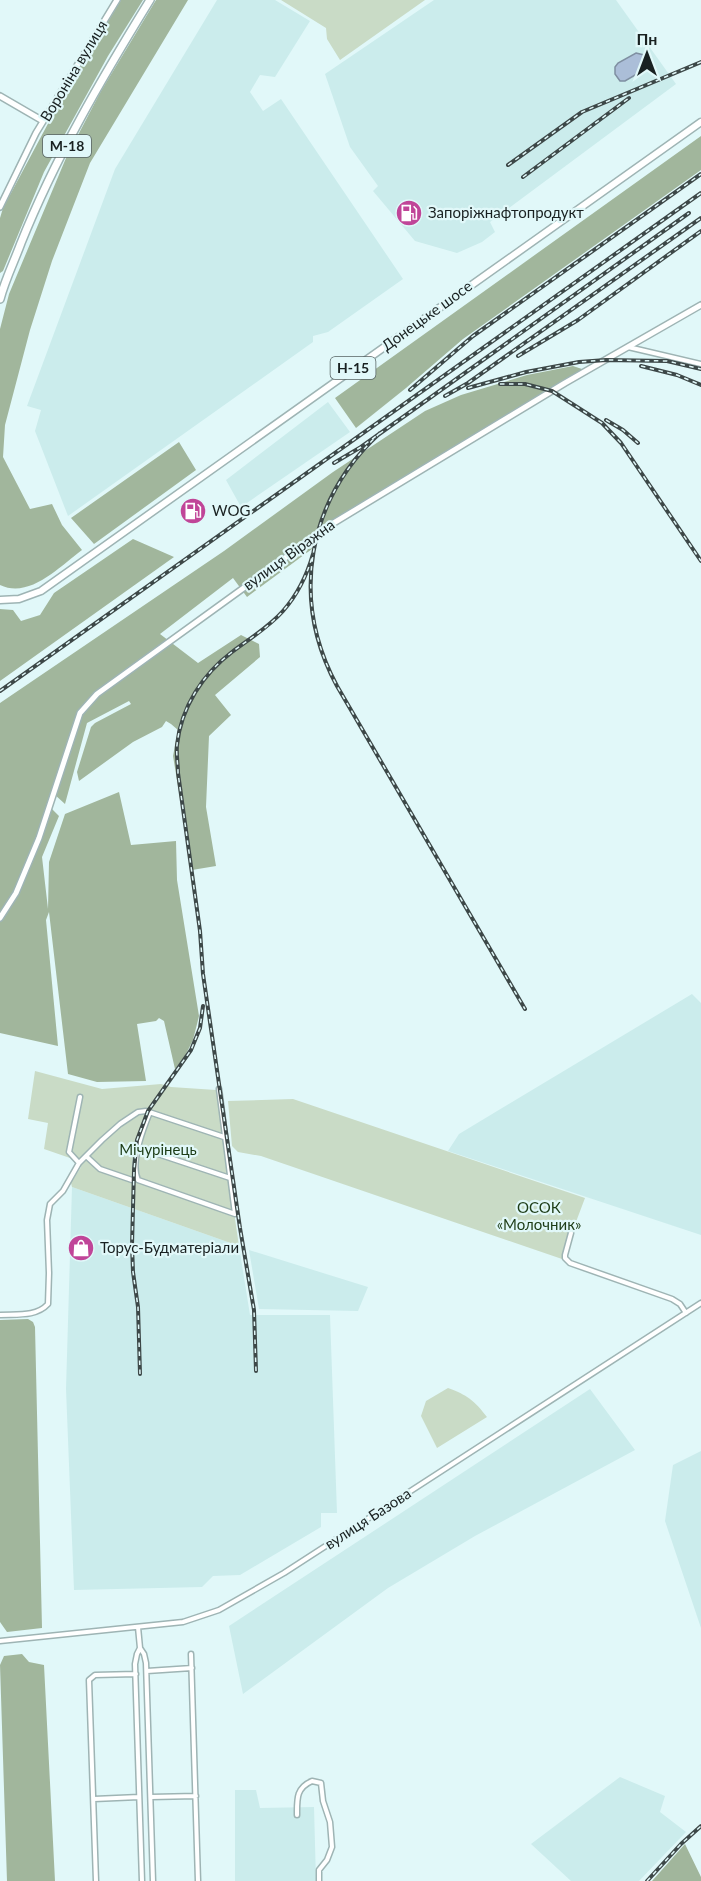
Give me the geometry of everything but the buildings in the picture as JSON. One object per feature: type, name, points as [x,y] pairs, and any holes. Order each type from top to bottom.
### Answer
[{"type":"highway","name":"М-18","points":[[0,299],[8,273],[37,203],[103,77],[150,0]]},
{"type":"main road","name":"Вороніна вулиця","points":[[0,207],[43,121],[117,0]]},
{"type":"main road","points":[[0,96],[43,121]]},
{"type":"main road","name":"Донецьке шосе","points":[[0,600],[19,599],[41,591],[701,122]]},
{"type":"main road","name":"вулиця Віражна","points":[[0,918],[16,893],[39,838],[80,713],[97,694],[332,524],[701,305]]},
{"type":"street","points":[[627,347],[701,364]]},
{"type":"street","points":[[150,1112],[139,1138],[136,1173],[138,1180],[235,1214],[219,1089]]},
{"type":"street","points":[[79,1163],[69,1152],[80,1097]]},
{"type":"street","points":[[0,1315],[35,1313],[43,1310],[48,1304],[50,1273],[48,1211],[50,1204],[63,1191],[79,1163],[120,1124],[143,1111],[225,1137]]},
{"type":"street","points":[[140,1148],[231,1178]]},
{"type":"street","points":[[86,1156],[100,1169],[132,1180]]},
{"type":"street","points":[[571,1233],[565,1255],[570,1263],[672,1299],[680,1304],[686,1313]]},
{"type":"street","name":"вулиця Базова","points":[[0,1641],[183,1622],[219,1610],[273,1579],[701,1303]]},
{"type":"street","points":[[138,1627],[140,1648],[144,1654],[147,1671],[153,1881]]},
{"type":"street","points":[[140,1648],[137,1654],[136,1674],[142,1881]]},
{"type":"street","points":[[191,1654],[198,1881]]},
{"type":"street","points":[[147,1671],[192,1668]]},
{"type":"street","points":[[96,1881],[90,1677],[136,1674]]},
{"type":"street","points":[[297,1815],[297,1795],[302,1788],[312,1781],[321,1783],[323,1801],[330,1822],[332,1847],[327,1860],[319,1870],[319,1881]]},
{"type":"street","points":[[151,1797],[196,1796]]},
{"type":"street","points":[[93,1799],[139,1797]]},
{"type":"shaded area","points":[[217,0],[275,0],[310,21],[275,77],[260,75],[250,92],[263,111],[281,99],[403,279],[328,332],[313,336],[313,342],[68,516],[35,431],[41,410],[27,406],[115,169]]},
{"type":"shaded area","points":[[434,0],[616,0],[676,84],[490,222],[495,232],[482,242],[457,253],[415,241],[373,191],[378,186],[350,147],[325,74]]},
{"type":"shaded area","points":[[636,53],[644,55],[650,63],[649,67],[625,81],[620,81],[615,74],[615,67]]},
{"type":"shaded area","points":[[328,402],[350,432],[241,507],[226,480]]},
{"type":"shaded area","points":[[692,994],[701,1003],[701,1235],[448,1151],[459,1134]]},
{"type":"shaded area","points":[[72,1187],[239,1246],[250,1315],[330,1315],[337,1513],[321,1513],[321,1527],[240,1575],[213,1576],[202,1587],[74,1590],[66,1389]]},
{"type":"shaded area","points":[[249,1250],[368,1287],[358,1311],[259,1309]]},
{"type":"shaded area","points":[[590,1389],[635,1450],[475,1536],[388,1588],[243,1694],[229,1626]]},
{"type":"shaded area","points":[[701,1451],[701,1628],[665,1521],[673,1465]]},
{"type":"shaded area","points":[[620,1777],[665,1796],[660,1812],[686,1832],[639,1881],[571,1881],[531,1844]]},
{"type":"shaded area","points":[[235,1790],[256,1790],[260,1808],[314,1807],[316,1881],[235,1881]]},
{"type":"green space","points":[[121,0],[143,0],[108,56],[44,172],[3,271],[0,273],[0,218],[3,208],[59,103]]},
{"type":"green space","points":[[156,0],[188,0],[90,163],[52,261],[30,330],[5,425],[3,457],[30,509],[52,504],[62,525],[82,550],[33,585],[11,588],[0,585],[0,329],[9,294],[66,158],[101,91]]},
{"type":"green space","points":[[281,0],[425,0],[340,60],[327,39],[326,28]]},
{"type":"green space","points":[[701,136],[701,170],[463,339],[356,428],[335,398]]},
{"type":"green space","points":[[573,366],[582,369],[565,383],[309,540],[312,549],[247,597],[233,578],[160,634],[198,663],[241,635],[259,644],[260,657],[215,695],[231,715],[209,736],[206,807],[216,866],[192,870],[173,756],[178,730],[166,721],[162,727],[133,742],[79,781],[77,772],[91,727],[131,704],[129,701],[87,723],[65,804],[54,794],[49,806],[59,816],[42,857],[48,909],[49,862],[65,814],[119,792],[131,845],[176,841],[177,880],[199,1016],[193,1040],[184,1058],[175,1069],[164,1021],[159,1018],[156,1021],[137,1024],[146,1081],[97,1082],[68,1074],[49,912],[46,920],[58,1046],[0,1033],[0,703],[224,551],[333,472],[425,411],[461,395],[527,375]]},
{"type":"green space","points":[[179,442],[196,470],[94,544],[71,518]]},
{"type":"green space","points":[[133,539],[174,557],[0,681],[0,609],[13,610],[21,621],[40,615],[54,593]]},
{"type":"green space","name":"Мічурінець","points":[[35,1071],[102,1089],[161,1084],[171,1087],[216,1090],[239,1246],[72,1187],[71,1183],[81,1167],[70,1158],[44,1149],[48,1123],[28,1119]]},
{"type":"green space","name":"ОСОК «Молочник»","points":[[293,1099],[585,1198],[562,1259],[261,1156],[238,1152],[232,1146],[228,1101]]},
{"type":"green space","points":[[28,1319],[35,1327],[42,1628],[7,1632],[0,1622],[0,1320]]},
{"type":"green space","points":[[448,1388],[470,1399],[487,1417],[437,1448],[421,1416],[426,1401]]},
{"type":"green space","points":[[22,1654],[29,1662],[44,1665],[55,1881],[7,1881],[0,1665],[4,1656]]},
{"type":"green space","points":[[685,1844],[701,1881],[652,1881]]},
{"type":"railway","points":[[508,165],[582,112],[701,62]]},
{"type":"railway","points":[[523,177],[629,98]]},
{"type":"railway","points":[[410,390],[473,336],[701,174]]},
{"type":"railway","points":[[0,691],[701,193]]},
{"type":"railway","points":[[334,463],[361,447],[689,213]]},
{"type":"railway","points":[[445,396],[468,383],[701,218]]},
{"type":"railway","points":[[518,356],[578,320],[701,231]]},
{"type":"railway","points":[[468,388],[526,372],[579,362],[667,361],[701,369]]},
{"type":"railway","points":[[641,366],[677,375],[701,385]]},
{"type":"railway","points":[[500,384],[525,384],[552,391],[602,423],[621,443],[701,561]]},
{"type":"railway","points":[[606,420],[623,430],[638,443]]},
{"type":"railway","points":[[380,433],[355,460],[336,489],[322,520],[314,552],[311,585],[314,619],[322,653],[337,686],[525,1009]]},
{"type":"railway","points":[[256,1371],[254,1310],[203,974],[200,931],[178,773],[177,748],[183,718],[195,692],[221,661],[265,628],[283,611],[301,584],[313,554]]},
{"type":"railway","points":[[140,1374],[138,1307],[132,1245],[137,1140],[148,1111],[191,1050],[200,1028],[203,1006]]},
{"type":"railway","points":[[647,1881],[701,1826]]},
{"type":"place","name":"Запоріжнафтопродукт","points":[[409,213]]},
{"type":"place","name":"WOG","points":[[193,511]]},
{"type":"place","name":"Торус-Будматеріали","points":[[81,1248]]}]
